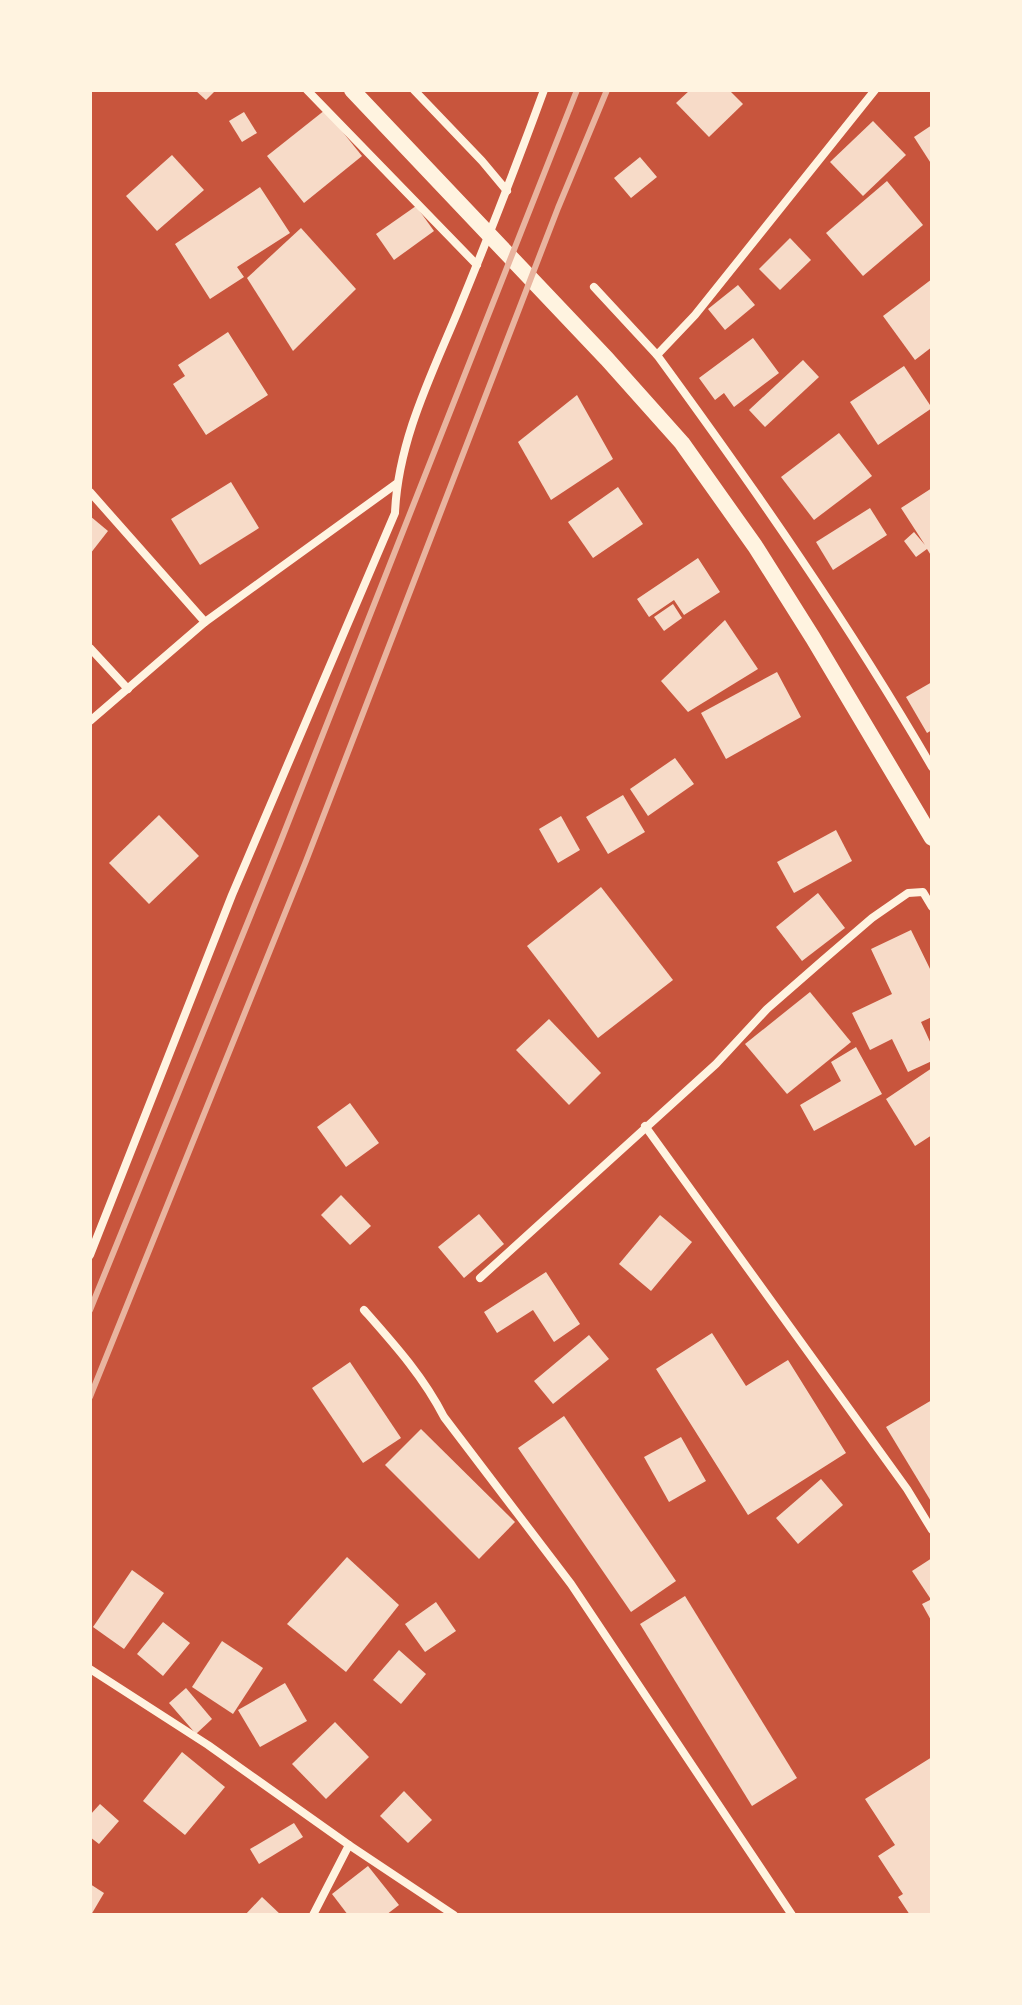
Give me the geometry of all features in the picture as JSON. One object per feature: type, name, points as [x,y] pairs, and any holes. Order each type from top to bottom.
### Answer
[{"type":"main road","points":[[352,90],[596,347],[682,443],[755,546],[805,625],[931,837]]},
{"type":"street","points":[[307,90],[477,265]]},
{"type":"street","points":[[414,90],[507,191]]},
{"type":"street","points":[[90,1255],[232,895],[395,513],[396,484],[415,414],[507,191],[544,90]]},
{"type":"street","points":[[657,355],[695,315],[875,90]]},
{"type":"street","points":[[594,287],[657,355],[759,495],[879,676],[932,767]]},
{"type":"street","points":[[90,721],[205,622],[396,484]]},
{"type":"street","points":[[90,492],[205,622]]},
{"type":"street","points":[[90,648],[128,689]]},
{"type":"street","points":[[480,1278],[716,1064],[767,1009],[872,918],[908,893],[923,892],[932,907]]},
{"type":"street","points":[[645,1126],[907,1489],[932,1530]]},
{"type":"street","points":[[364,1310],[405,1357],[431,1392],[444,1417],[571,1584],[792,1915]]},
{"type":"street","points":[[90,1669],[208,1745],[454,1915]]},
{"type":"street","points":[[313,1915],[349,1845]]},
{"type":"building","points":[[195,90],[216,90],[206,100]]},
{"type":"building","points":[[690,90],[729,90],[743,104],[709,137],[676,103]]},
{"type":"building","points":[[325,110],[362,156],[304,203],[267,156]]},
{"type":"building","points":[[244,112],[257,133],[242,142],[229,121]]},
{"type":"building","points":[[873,121],[906,155],[863,196],[830,162]]},
{"type":"building","points":[[932,125],[932,165],[914,137]]},
{"type":"building","points":[[172,155],[204,190],[157,231],[126,196]]},
{"type":"building","points":[[640,157],[657,177],[631,198],[614,178]]},
{"type":"building","points":[[887,181],[923,225],[863,276],[826,233]]},
{"type":"building","points":[[260,187],[290,233],[237,267],[244,277],[210,299],[175,244]]},
{"type":"building","points":[[416,206],[434,231],[394,260],[376,234]]},
{"type":"building","points":[[301,228],[356,289],[293,351],[247,278]]},
{"type":"building","points":[[790,238],[811,260],[780,290],[759,269]]},
{"type":"building","points":[[932,279],[932,347],[915,360],[883,316]]},
{"type":"building","points":[[738,285],[755,305],[725,330],[708,309]]},
{"type":"building","points":[[228,332],[268,395],[206,435],[173,384],[185,376],[178,365]]},
{"type":"building","points":[[753,338],[779,373],[734,407],[724,393],[715,400],[699,378]]},
{"type":"building","points":[[803,360],[819,377],[765,427],[749,410]]},
{"type":"building","points":[[904,366],[932,408],[878,445],[850,402]]},
{"type":"building","points":[[577,395],[613,459],[551,500],[518,442]]},
{"type":"building","points":[[839,433],[872,476],[814,520],[781,477]]},
{"type":"building","points":[[231,482],[259,528],[200,565],[171,519]]},
{"type":"building","points":[[618,487],[643,524],[593,558],[568,522]]},
{"type":"building","points":[[932,488],[932,557],[927,549],[916,557],[904,541],[914,532],[925,545],[901,508]]},
{"type":"building","points":[[870,508],[887,535],[833,570],[816,542]]},
{"type":"building","points":[[90,516],[108,531],[90,554]]},
{"type":"building","points":[[698,558],[720,592],[684,615],[674,600],[649,617],[637,599]]},
{"type":"building","points":[[673,604],[682,618],[664,631],[654,617]]},
{"type":"building","points":[[725,620],[758,669],[688,712],[661,681]]},
{"type":"building","points":[[777,672],[801,717],[726,759],[701,713]]},
{"type":"building","points":[[932,682],[932,730],[927,733],[906,697]]},
{"type":"building","points":[[675,758],[694,784],[648,816],[630,789]]},
{"type":"building","points":[[623,795],[645,832],[608,854],[586,817]]},
{"type":"building","points":[[159,815],[199,856],[149,904],[109,863]]},
{"type":"building","points":[[561,816],[580,850],[558,863],[539,829]]},
{"type":"building","points":[[836,830],[852,861],[794,893],[777,862]]},
{"type":"building","points":[[601,887],[673,980],[598,1038],[527,946]]},
{"type":"building","points":[[818,893],[845,928],[802,961],[776,927]]},
{"type":"building","points":[[911,930],[932,973],[932,1017],[921,1022],[932,1046],[932,1061],[908,1072],[892,1039],[870,1050],[852,1013],[892,994],[871,949]]},
{"type":"building","points":[[810,992],[851,1042],[787,1094],[745,1044]]},
{"type":"building","points":[[549,1019],[601,1073],[569,1105],[516,1050]]},
{"type":"building","points":[[856,1047],[882,1094],[814,1131],[800,1105],[841,1081],[831,1062]]},
{"type":"building","points":[[932,1068],[932,1135],[915,1146],[886,1099]]},
{"type":"building","points":[[350,1103],[379,1143],[346,1167],[317,1127]]},
{"type":"building","points":[[341,1195],[371,1226],[350,1245],[321,1215]]},
{"type":"building","points":[[479,1214],[504,1244],[464,1278],[438,1247]]},
{"type":"building","points":[[660,1215],[692,1242],[651,1291],[619,1264]]},
{"type":"building","points":[[546,1272],[580,1324],[554,1342],[533,1310],[497,1333],[484,1312]]},
{"type":"building","points":[[712,1333],[746,1386],[788,1360],[846,1453],[748,1515],[656,1369]]},
{"type":"building","points":[[589,1335],[609,1359],[553,1404],[534,1381]]},
{"type":"building","points":[[350,1362],[401,1438],[363,1463],[312,1388]]},
{"type":"building","points":[[932,1400],[932,1503],[886,1427]]},
{"type":"building","points":[[564,1416],[676,1581],[631,1612],[518,1448]]},
{"type":"building","points":[[421,1429],[515,1522],[479,1559],[385,1465]]},
{"type":"building","points":[[681,1437],[706,1481],[669,1502],[644,1457]]},
{"type":"building","points":[[821,1479],[843,1505],[798,1544],[776,1518]]},
{"type":"building","points":[[347,1557],[399,1605],[346,1672],[287,1624]]},
{"type":"building","points":[[932,1558],[932,1597],[930,1598],[912,1571]]},
{"type":"building","points":[[132,1570],[164,1593],[124,1649],[93,1627]]},
{"type":"building","points":[[685,1596],[797,1778],[752,1806],[640,1624]]},
{"type":"building","points":[[932,1599],[932,1622],[922,1604]]},
{"type":"building","points":[[436,1602],[456,1631],[425,1652],[405,1624]]},
{"type":"building","points":[[163,1622],[190,1643],[163,1676],[137,1654]]},
{"type":"building","points":[[222,1641],[263,1668],[233,1714],[192,1687]]},
{"type":"building","points":[[399,1650],[426,1674],[401,1704],[373,1680]]},
{"type":"building","points":[[285,1683],[307,1721],[260,1747],[238,1710]]},
{"type":"building","points":[[186,1688],[212,1719],[196,1734],[169,1703]]},
{"type":"building","points":[[335,1722],[369,1757],[326,1799],[292,1764]]},
{"type":"building","points":[[182,1752],[225,1787],[185,1835],[143,1801]]},
{"type":"building","points":[[932,1757],[932,1915],[910,1915],[898,1897],[903,1894],[878,1856],[895,1845],[865,1799]]},
{"type":"building","points":[[404,1791],[432,1820],[408,1843],[380,1816]]},
{"type":"building","points":[[100,1804],[119,1821],[99,1844],[90,1837],[90,1815]]},
{"type":"building","points":[[294,1823],[303,1837],[259,1864],[250,1849]]},
{"type":"building","points":[[368,1866],[399,1905],[386,1915],[348,1915],[332,1894]]},
{"type":"building","points":[[90,1884],[104,1893],[91,1915],[90,1915]]},
{"type":"building","points":[[262,1897],[281,1915],[245,1915]]},
{"type":"railway","points":[[90,1310],[280,843],[577,90]]},
{"type":"railway","points":[[90,1397],[306,861],[558,208],[607,90]]}]
